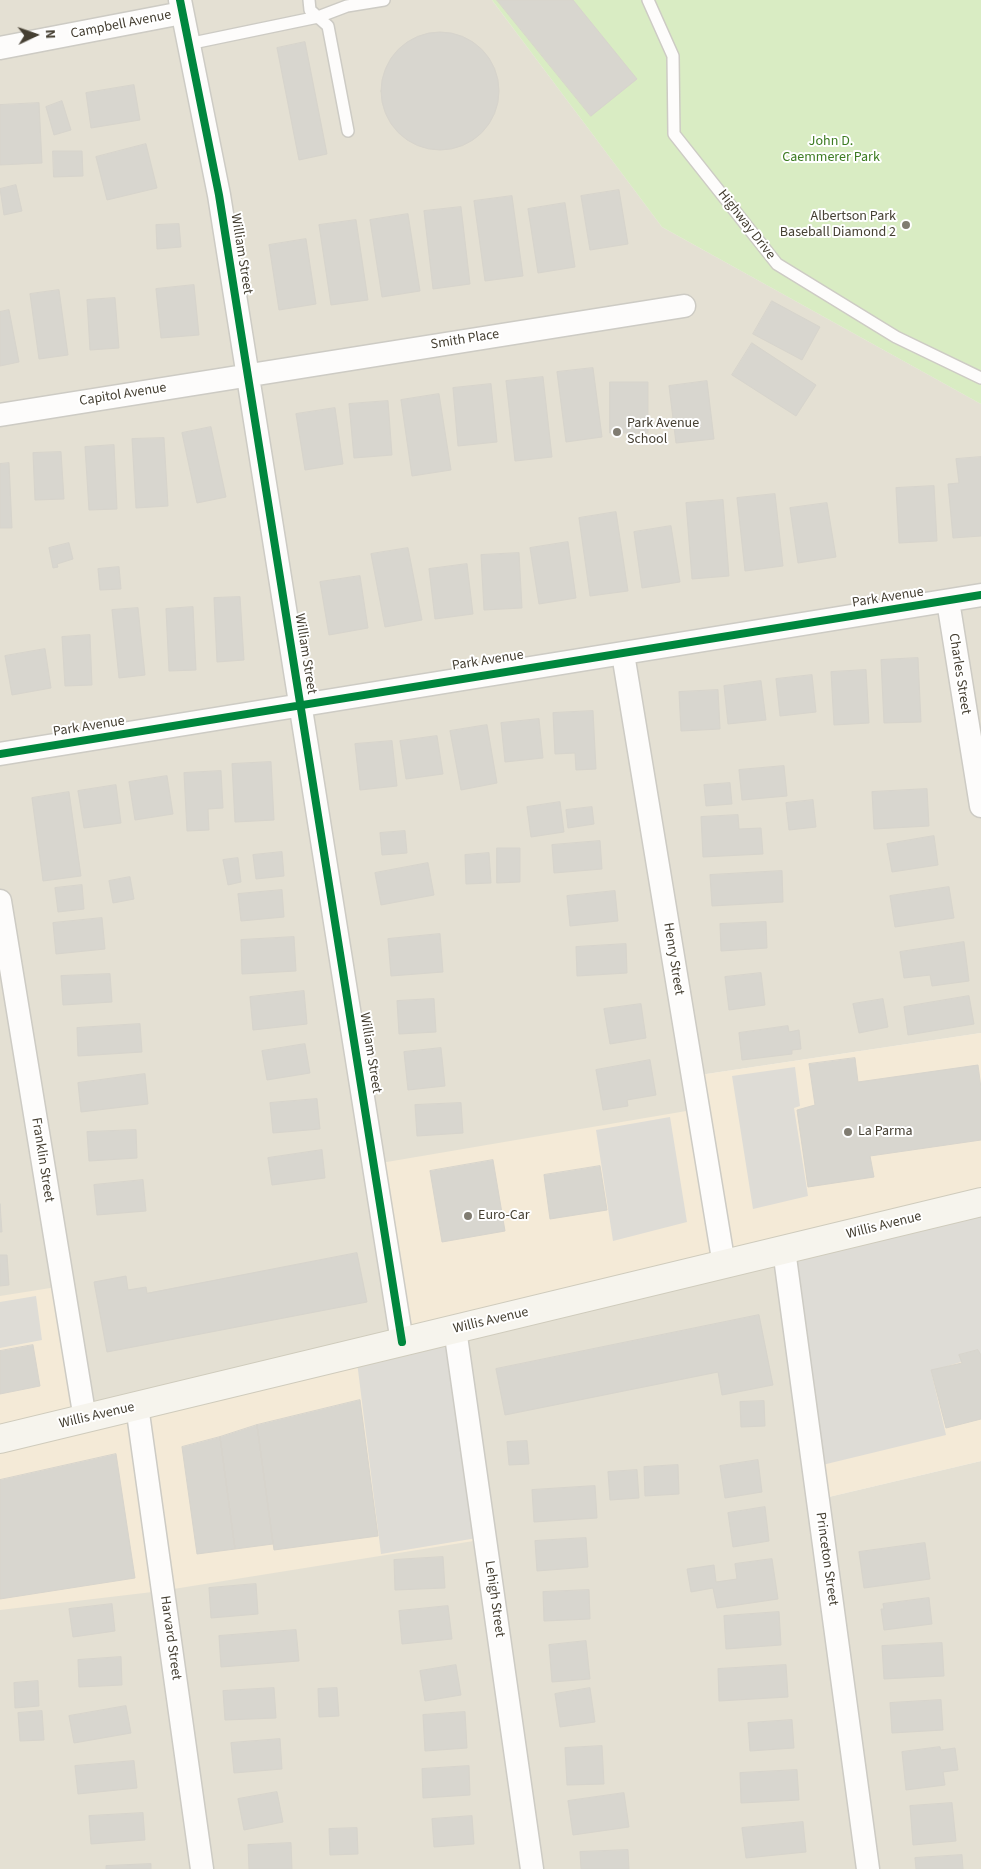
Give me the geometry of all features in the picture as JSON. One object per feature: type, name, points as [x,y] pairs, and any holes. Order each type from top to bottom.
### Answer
[{"type":"main road","name":"Willis Avenue","points":[[0,1439],[981,1202]]},
{"type":"street","name":"William Street","points":[[181,6],[219,195],[402,1342]]},
{"type":"street","name":"Campbell Avenue","points":[[0,48],[181,6]]},
{"type":"street","name":"Smith Place","points":[[247,375],[684,306]]},
{"type":"street","name":"Capitol Avenue","points":[[0,415],[247,375]]},
{"type":"street","name":"Park Avenue","points":[[0,754],[981,595]]},
{"type":"street","name":"Charles Street","points":[[948,601],[981,806]]},
{"type":"street","name":"Henry Street","points":[[623,654],[724,1265]]},
{"type":"street","name":"Franklin Street","points":[[0,900],[85,1419]]},
{"type":"street","name":"Princeton Street","points":[[784,1250],[868,1869]]},
{"type":"street","name":"Lehigh Street","points":[[455,1330],[532,1869]]},
{"type":"street","name":"Harvard Street","points":[[137,1406],[202,1869]]},
{"type":"lane","points":[[309,0],[310,10],[328,26],[348,131]]},
{"type":"lane","points":[[188,44],[318,17],[347,6],[384,0]]},
{"type":"lane","name":"Highway Drive","points":[[648,0],[673,56],[674,134],[777,264],[896,337],[981,378]]},
{"type":"shaded area","points":[[0,0],[492,0],[662,227],[981,404],[981,1033],[693,1076],[784,1250],[816,1500],[981,1461],[981,1869],[0,1869]]},
{"type":"shaded area","points":[[981,1033],[981,1461],[816,1500],[784,1250],[455,1329],[486,1539],[161,1591],[0,1610],[0,1296],[63,1286],[85,1418],[402,1343],[375,1164],[698,1109],[693,1076]]},
{"type":"shaded area","points":[[795,1067],[800,1106],[794,1108],[808,1196],[753,1209],[732,1076]]},
{"type":"shaded area","points":[[670,1117],[687,1222],[613,1241],[596,1130]]},
{"type":"shaded area","points":[[981,1202],[981,1356],[931,1371],[946,1435],[814,1467],[784,1250]]},
{"type":"shaded area","points":[[36,1296],[42,1340],[0,1348],[0,1302]]},
{"type":"shaded area","points":[[455,1329],[483,1537],[381,1554],[356,1354]]},
{"type":"green space","name":"John D. Caemmerer Park","points":[[492,0],[981,0],[981,404],[662,227]]},
{"type":"building","points":[[497,0],[573,0],[637,79],[591,116]]},
{"type":"building","points":[[440,32],[451,33],[473,42],[489,58],[498,80],[498,102],[489,124],[473,140],[451,149],[440,150],[429,149],[407,140],[391,124],[382,102],[381,91],[382,80],[391,58],[407,42],[429,33]]},
{"type":"building","points":[[305,42],[327,154],[299,160],[277,48]]},
{"type":"building","points":[[134,85],[140,120],[91,128],[86,93]]},
{"type":"building","points":[[62,101],[71,130],[54,135],[46,107]]},
{"type":"building","points":[[39,103],[42,163],[0,165],[0,105]]},
{"type":"building","points":[[146,144],[157,188],[107,200],[96,157]]},
{"type":"building","points":[[53,151],[82,151],[83,176],[54,177]]},
{"type":"building","points":[[16,185],[22,211],[4,215],[0,189]]},
{"type":"building","points":[[619,190],[628,244],[590,250],[581,196]]},
{"type":"building","points":[[512,196],[523,276],[485,281],[474,201]]},
{"type":"building","points":[[565,203],[575,267],[538,273],[528,209]]},
{"type":"building","points":[[461,207],[470,284],[433,289],[424,211]]},
{"type":"building","points":[[408,214],[420,291],[382,297],[370,220]]},
{"type":"building","points":[[356,220],[368,300],[331,305],[319,225]]},
{"type":"building","points":[[179,224],[181,247],[157,249],[156,225]]},
{"type":"building","points":[[306,239],[316,304],[279,310],[269,245]]},
{"type":"building","points":[[194,285],[199,335],[161,338],[156,289]]},
{"type":"building","points":[[59,290],[68,355],[39,359],[30,294]]},
{"type":"building","points":[[115,298],[119,348],[90,350],[87,300]]},
{"type":"building","points":[[772,301],[820,327],[802,360],[753,334]]},
{"type":"building","points":[[9,310],[19,362],[0,366],[0,312]]},
{"type":"building","points":[[752,343],[816,385],[796,416],[732,375]]},
{"type":"building","points":[[593,368],[602,437],[566,442],[557,372]]},
{"type":"building","points":[[543,377],[552,457],[515,461],[506,381]]},
{"type":"building","points":[[707,381],[714,439],[676,443],[669,386]]},
{"type":"building","points":[[610,382],[648,382],[648,433],[610,433]]},
{"type":"building","points":[[491,384],[497,442],[458,446],[453,388]]},
{"type":"building","points":[[439,394],[451,470],[412,476],[401,400]]},
{"type":"building","points":[[388,401],[392,455],[354,458],[349,404]]},
{"type":"building","points":[[335,408],[343,464],[305,470],[296,414]]},
{"type":"building","points":[[211,427],[226,497],[197,503],[182,433]]},
{"type":"building","points":[[164,438],[168,506],[136,508],[132,439]]},
{"type":"building","points":[[114,445],[117,509],[89,510],[85,447]]},
{"type":"building","points":[[61,452],[64,499],[35,500],[33,453]]},
{"type":"building","points":[[981,457],[981,536],[953,538],[948,484],[959,483],[956,459]]},
{"type":"building","points":[[9,463],[12,528],[0,528],[0,464]]},
{"type":"building","points":[[934,486],[937,541],[899,543],[896,488]]},
{"type":"building","points":[[775,494],[783,566],[745,571],[737,498]]},
{"type":"building","points":[[723,500],[729,576],[692,579],[686,503]]},
{"type":"building","points":[[827,503],[836,557],[798,563],[790,508]]},
{"type":"building","points":[[616,512],[628,591],[590,596],[579,518]]},
{"type":"building","points":[[671,526],[680,582],[642,588],[634,532]]},
{"type":"building","points":[[568,542],[576,598],[539,604],[530,548]]},
{"type":"building","points":[[69,543],[73,559],[57,564],[58,567],[53,568],[49,548]]},
{"type":"building","points":[[408,548],[422,620],[385,627],[371,554]]},
{"type":"building","points":[[519,553],[522,608],[484,610],[481,555]]},
{"type":"building","points":[[467,564],[473,614],[435,619],[429,569]]},
{"type":"building","points":[[119,567],[121,589],[100,590],[98,569]]},
{"type":"building","points":[[360,576],[368,628],[329,635],[320,582]]},
{"type":"building","points":[[240,597],[244,660],[217,662],[214,598]]},
{"type":"building","points":[[193,607],[196,670],[169,671],[166,609]]},
{"type":"building","points":[[138,608],[145,675],[119,678],[112,610]]},
{"type":"building","points":[[90,635],[92,685],[65,686],[62,637]]},
{"type":"building","points":[[45,649],[51,688],[12,695],[5,656]]},
{"type":"building","points":[[918,658],[921,722],[884,723],[881,660]]},
{"type":"building","points":[[866,670],[869,723],[834,725],[831,672]]},
{"type":"building","points":[[812,675],[816,712],[780,716],[776,679]]},
{"type":"building","points":[[761,681],[766,720],[728,724],[724,686]]},
{"type":"building","points":[[718,690],[720,729],[681,731],[679,692]]},
{"type":"building","points":[[593,711],[596,769],[576,770],[575,753],[555,754],[553,713]]},
{"type":"building","points":[[539,719],[543,758],[505,762],[501,723]]},
{"type":"building","points":[[487,725],[497,783],[461,790],[450,731]]},
{"type":"building","points":[[437,736],[443,774],[406,779],[400,741]]},
{"type":"building","points":[[392,741],[397,786],[360,790],[355,744]]},
{"type":"building","points":[[271,762],[274,820],[235,822],[232,764]]},
{"type":"building","points":[[784,766],[787,796],[742,800],[739,770]]},
{"type":"building","points":[[221,771],[223,808],[208,809],[209,830],[187,831],[184,773]]},
{"type":"building","points":[[167,776],[173,814],[135,820],[129,782]]},
{"type":"building","points":[[730,783],[732,804],[706,806],[704,785]]},
{"type":"building","points":[[116,785],[121,823],[84,828],[78,791]]},
{"type":"building","points":[[927,789],[929,826],[874,829],[872,792]]},
{"type":"building","points":[[69,792],[81,876],[43,881],[32,798]]},
{"type":"building","points":[[813,800],[816,827],[789,830],[786,803]]},
{"type":"building","points":[[560,802],[564,832],[531,837],[527,807]]},
{"type":"building","points":[[592,807],[594,824],[568,828],[566,810]]},
{"type":"building","points":[[738,815],[739,829],[761,828],[763,854],[703,857],[701,817]]},
{"type":"building","points":[[405,831],[407,853],[382,855],[380,833]]},
{"type":"building","points":[[934,836],[938,865],[892,872],[887,844]]},
{"type":"building","points":[[600,841],[602,869],[554,873],[552,845]]},
{"type":"building","points":[[497,848],[520,848],[520,882],[497,883]]},
{"type":"building","points":[[282,852],[284,876],[256,879],[253,855]]},
{"type":"building","points":[[489,853],[491,883],[466,884],[465,855]]},
{"type":"building","points":[[238,858],[241,882],[228,885],[223,860]]},
{"type":"building","points":[[428,863],[434,895],[381,905],[375,873]]},
{"type":"building","points":[[782,871],[783,902],[712,906],[710,875]]},
{"type":"building","points":[[130,877],[134,899],[113,903],[109,881]]},
{"type":"building","points":[[82,885],[84,909],[58,912],[55,888]]},
{"type":"building","points":[[949,887],[954,918],[895,927],[890,896]]},
{"type":"building","points":[[282,890],[284,917],[241,921],[238,894]]},
{"type":"building","points":[[615,891],[618,921],[570,926],[567,896]]},
{"type":"building","points":[[102,918],[105,949],[56,954],[53,923]]},
{"type":"building","points":[[766,922],[767,948],[721,951],[720,924]]},
{"type":"building","points":[[440,934],[443,972],[391,976],[388,939]]},
{"type":"building","points":[[294,937],[296,971],[242,974],[241,940]]},
{"type":"building","points":[[964,942],[969,981],[932,986],[930,975],[904,978],[900,952]]},
{"type":"building","points":[[626,944],[627,973],[577,976],[576,947]]},
{"type":"building","points":[[761,973],[765,1005],[729,1010],[725,977]]},
{"type":"building","points":[[110,974],[112,1002],[63,1005],[61,976]]},
{"type":"building","points":[[304,991],[307,1024],[253,1030],[250,997]]},
{"type":"building","points":[[969,996],[974,1024],[908,1035],[904,1007]]},
{"type":"building","points":[[434,999],[436,1032],[399,1034],[397,1001]]},
{"type":"building","points":[[883,999],[888,1027],[859,1033],[853,1004]]},
{"type":"building","points":[[641,1004],[646,1038],[610,1044],[604,1009]]},
{"type":"building","points":[[140,1024],[142,1052],[78,1056],[77,1028]]},
{"type":"building","points":[[788,1026],[789,1032],[799,1030],[801,1049],[792,1050],[792,1054],[742,1060],[739,1033]]},
{"type":"building","points":[[305,1044],[310,1073],[267,1080],[262,1051]]},
{"type":"building","points":[[441,1048],[445,1086],[408,1090],[404,1052]]},
{"type":"building","points":[[855,1058],[858,1082],[978,1065],[981,1088],[981,1140],[870,1156],[874,1177],[808,1187],[797,1110],[815,1105],[809,1064]]},
{"type":"building","points":[[650,1060],[656,1095],[627,1100],[628,1106],[603,1110],[596,1070]]},
{"type":"building","points":[[145,1074],[148,1104],[81,1112],[78,1083]]},
{"type":"building","points":[[317,1099],[320,1129],[273,1133],[270,1103]]},
{"type":"building","points":[[461,1103],[463,1133],[417,1136],[415,1105]]},
{"type":"building","points":[[136,1130],[137,1158],[89,1161],[87,1132]]},
{"type":"building","points":[[322,1150],[325,1178],[272,1185],[268,1158]]},
{"type":"building","points":[[493,1160],[505,1231],[442,1242],[430,1171]]},
{"type":"building","points":[[600,1166],[607,1210],[550,1219],[544,1175]]},
{"type":"building","points":[[143,1180],[146,1211],[97,1215],[94,1185]]},
{"type":"building","points":[[0,1204],[2,1232],[0,1232]]},
{"type":"building","points":[[357,1253],[367,1302],[107,1352],[94,1282],[126,1276],[128,1290],[146,1287],[147,1293]]},
{"type":"building","points":[[0,1255],[7,1255],[9,1285],[0,1286]]},
{"type":"building","points":[[759,1315],[773,1385],[722,1395],[718,1372],[505,1415],[496,1369]]},
{"type":"building","points":[[33,1345],[40,1386],[0,1394],[0,1351]]},
{"type":"building","points":[[978,1350],[981,1355],[981,1419],[946,1428],[931,1370],[962,1363],[959,1355]]},
{"type":"building","points":[[360,1400],[378,1536],[274,1550],[257,1425]]},
{"type":"building","points":[[764,1401],[765,1426],[741,1427],[740,1402]]},
{"type":"building","points":[[257,1425],[273,1544],[235,1549],[220,1437]]},
{"type":"building","points":[[220,1437],[235,1549],[197,1554],[182,1447]]},
{"type":"building","points":[[527,1441],[529,1464],[509,1465],[507,1442]]},
{"type":"building","points":[[116,1454],[135,1578],[0,1599],[0,1480]]},
{"type":"building","points":[[758,1460],[762,1492],[725,1498],[720,1466]]},
{"type":"building","points":[[678,1465],[679,1494],[645,1496],[644,1467]]},
{"type":"building","points":[[637,1470],[639,1498],[610,1500],[608,1472]]},
{"type":"building","points":[[595,1486],[597,1518],[534,1522],[532,1490]]},
{"type":"building","points":[[765,1507],[769,1541],[733,1547],[728,1513]]},
{"type":"building","points":[[586,1538],[588,1567],[537,1571],[535,1541]]},
{"type":"building","points":[[925,1543],[930,1579],[864,1588],[859,1552]]},
{"type":"building","points":[[443,1557],[445,1588],[395,1590],[394,1560]]},
{"type":"building","points":[[772,1559],[778,1599],[717,1608],[713,1588],[691,1592],[687,1569],[714,1565],[716,1582],[737,1579],[735,1564]]},
{"type":"building","points":[[256,1584],[258,1614],[211,1618],[209,1588]]},
{"type":"building","points":[[589,1590],[590,1619],[544,1621],[543,1592]]},
{"type":"building","points":[[929,1598],[932,1624],[884,1630],[881,1609],[884,1609],[883,1604]]},
{"type":"building","points":[[112,1604],[115,1631],[73,1637],[69,1609]]},
{"type":"building","points":[[448,1606],[452,1639],[402,1644],[399,1611]]},
{"type":"building","points":[[779,1612],[781,1645],[726,1649],[724,1616]]},
{"type":"building","points":[[296,1630],[299,1661],[221,1667],[219,1636]]},
{"type":"building","points":[[586,1641],[590,1679],[552,1682],[549,1645]]},
{"type":"building","points":[[942,1643],[944,1676],[884,1679],[882,1646]]},
{"type":"building","points":[[121,1657],[122,1685],[79,1687],[78,1660]]},
{"type":"building","points":[[456,1665],[461,1695],[425,1701],[420,1671]]},
{"type":"building","points":[[786,1665],[788,1697],[719,1701],[718,1669]]},
{"type":"building","points":[[38,1681],[39,1706],[15,1708],[14,1683]]},
{"type":"building","points":[[274,1688],[276,1718],[225,1720],[223,1691]]},
{"type":"building","points":[[337,1688],[339,1716],[319,1717],[318,1689]]},
{"type":"building","points":[[590,1688],[595,1722],[560,1727],[555,1694]]},
{"type":"building","points":[[941,1700],[943,1730],[892,1733],[890,1703]]},
{"type":"building","points":[[126,1706],[131,1733],[74,1743],[69,1716]]},
{"type":"building","points":[[42,1711],[44,1740],[20,1741],[18,1713]]},
{"type":"building","points":[[465,1712],[467,1748],[425,1751],[423,1715]]},
{"type":"building","points":[[792,1720],[794,1748],[750,1751],[748,1723]]},
{"type":"building","points":[[280,1739],[282,1769],[234,1773],[231,1743]]},
{"type":"building","points":[[602,1746],[604,1784],[567,1785],[565,1748]]},
{"type":"building","points":[[940,1747],[941,1750],[955,1748],[958,1770],[943,1772],[945,1785],[906,1790],[902,1752]]},
{"type":"building","points":[[134,1761],[137,1788],[78,1794],[75,1766]]},
{"type":"building","points":[[469,1766],[470,1795],[423,1798],[422,1769]]},
{"type":"building","points":[[797,1770],[799,1800],[741,1803],[740,1773]]},
{"type":"building","points":[[277,1792],[283,1822],[244,1830],[238,1799]]},
{"type":"building","points":[[624,1793],[629,1827],[573,1835],[568,1801]]},
{"type":"building","points":[[952,1803],[956,1841],[913,1845],[910,1806]]},
{"type":"building","points":[[143,1813],[145,1840],[91,1844],[89,1816]]},
{"type":"building","points":[[472,1816],[474,1844],[434,1847],[432,1819]]},
{"type":"building","points":[[803,1822],[806,1852],[746,1858],[742,1828]]},
{"type":"building","points":[[357,1828],[358,1854],[330,1855],[329,1829]]},
{"type":"building","points":[[291,1843],[292,1869],[249,1869],[248,1845]]},
{"type":"building","points":[[628,1850],[629,1869],[581,1869],[580,1852]]},
{"type":"building","points":[[962,1855],[963,1869],[916,1869],[915,1858]]},
{"type":"building","points":[[151,1864],[151,1869],[106,1869],[106,1866]]},
{"type":"cycle path","points":[[180,0],[219,195],[402,1342]]},
{"type":"cycle path","points":[[0,754],[981,595]]},
{"type":"place","name":"Albertson Park Baseball Diamond 2","points":[[906,225]]},
{"type":"place","name":"Park Avenue School","points":[[617,432]]},
{"type":"place","name":"La Parma","points":[[848,1132]]},
{"type":"place","name":"Euro-Car","points":[[468,1216]]}]
